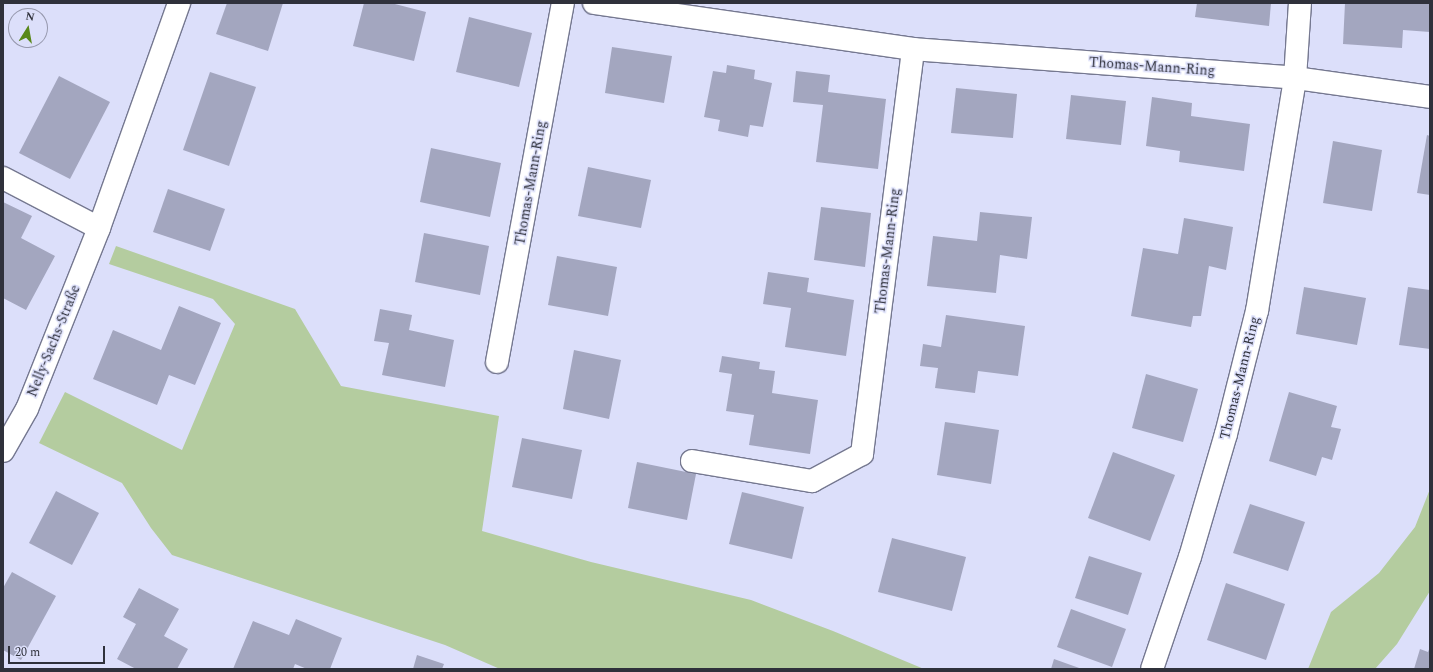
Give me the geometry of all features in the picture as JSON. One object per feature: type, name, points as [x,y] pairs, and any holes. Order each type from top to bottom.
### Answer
[{"type":"street","name":"Nelly-Sachs-Straße","points":[[3,451],[27,409],[99,228],[179,3]]},
{"type":"street","name":"Thomas-Mann-Ring","points":[[497,362],[563,3]]},
{"type":"street","name":"Thomas-Mann-Ring","points":[[594,3],[913,49],[1295,78],[1430,97]]},
{"type":"street","points":[[1295,78],[1300,3]]},
{"type":"street","name":"Thomas-Mann-Ring","points":[[692,461],[812,481],[862,454],[913,49]]},
{"type":"street","name":"Thomas-Mann-Ring","points":[[1152,669],[1190,557],[1226,434],[1255,319],[1295,78]]},
{"type":"street","points":[[3,178],[99,228]]},
{"type":"green space","points":[[116,246],[295,309],[341,386],[499,416],[482,531],[591,562],[751,600],[833,631],[924,669],[500,669],[445,645],[172,555],[151,528],[122,483],[39,443],[65,392],[182,450],[235,324],[213,299],[109,264]]},
{"type":"green space","points":[[1430,489],[1430,591],[1397,644],[1375,669],[1308,669],[1331,612],[1379,573],[1415,527]]},
{"type":"building","points":[[227,3],[283,3],[268,51],[216,34]]},
{"type":"building","points":[[364,3],[391,3],[426,12],[414,61],[353,46]]},
{"type":"building","points":[[1197,3],[1271,3],[1269,26],[1195,17]]},
{"type":"building","points":[[1345,3],[1430,3],[1430,32],[1403,30],[1402,48],[1343,44]]},
{"type":"building","points":[[469,17],[532,33],[519,87],[456,72]]},
{"type":"building","points":[[612,47],[672,56],[664,103],[605,93]]},
{"type":"building","points":[[727,65],[755,70],[754,79],[772,83],[763,127],[750,125],[748,137],[718,131],[720,120],[704,117],[713,71],[726,73]]},
{"type":"building","points":[[796,71],[830,75],[828,92],[886,99],[878,169],[816,162],[823,105],[793,102]]},
{"type":"building","points":[[210,72],[256,87],[229,166],[183,150]]},
{"type":"building","points":[[59,76],[110,102],[70,179],[19,153]]},
{"type":"building","points":[[956,88],[1017,94],[1013,138],[951,133]]},
{"type":"building","points":[[1071,95],[1126,101],[1121,145],[1066,139]]},
{"type":"building","points":[[1152,97],[1192,103],[1191,116],[1250,124],[1244,171],[1179,162],[1180,151],[1146,146]]},
{"type":"building","points":[[1427,135],[1430,136],[1430,195],[1417,193]]},
{"type":"building","points":[[1333,141],[1382,150],[1372,211],[1323,203]]},
{"type":"building","points":[[431,148],[501,163],[490,217],[420,202]]},
{"type":"building","points":[[588,167],[651,180],[641,228],[578,216]]},
{"type":"building","points":[[168,189],[225,209],[210,251],[153,232]]},
{"type":"building","points":[[3,202],[32,216],[21,238],[55,256],[26,310],[3,298]]},
{"type":"building","points":[[821,207],[871,213],[865,267],[814,260]]},
{"type":"building","points":[[980,212],[1032,217],[1027,259],[1000,255],[996,293],[927,286],[933,236],[977,241]]},
{"type":"building","points":[[1184,218],[1233,227],[1226,270],[1209,266],[1201,316],[1193,316],[1191,327],[1131,316],[1143,248],[1178,254]]},
{"type":"building","points":[[424,233],[489,246],[480,295],[415,282]]},
{"type":"building","points":[[557,256],[617,267],[608,316],[548,305]]},
{"type":"building","points":[[768,272],[809,278],[807,292],[854,300],[846,356],[785,347],[791,308],[763,304]]},
{"type":"building","points":[[1304,287],[1366,298],[1357,345],[1296,334]]},
{"type":"building","points":[[1408,287],[1430,290],[1430,349],[1399,345]]},
{"type":"building","points":[[179,306],[221,323],[195,385],[169,375],[157,405],[93,379],[113,330],[161,350]]},
{"type":"building","points":[[380,309],[412,315],[409,330],[454,340],[445,387],[382,375],[389,343],[374,341]]},
{"type":"building","points":[[946,315],[1025,326],[1018,376],[978,371],[975,393],[935,388],[938,368],[920,366],[923,344],[941,347]]},
{"type":"building","points":[[574,350],[621,360],[609,419],[563,409]]},
{"type":"building","points":[[722,356],[760,362],[759,369],[775,371],[772,393],[818,400],[810,454],[749,445],[754,415],[726,411],[732,374],[719,372]]},
{"type":"building","points":[[1146,374],[1198,389],[1183,442],[1132,428]]},
{"type":"building","points":[[1289,392],[1337,406],[1331,427],[1341,429],[1332,460],[1322,457],[1316,476],[1269,461]]},
{"type":"building","points":[[945,422],[999,430],[991,484],[937,475]]},
{"type":"building","points":[[522,438],[582,450],[572,499],[512,487]]},
{"type":"building","points":[[1113,452],[1175,475],[1150,541],[1088,518]]},
{"type":"building","points":[[637,462],[696,474],[687,520],[628,508]]},
{"type":"building","points":[[56,491],[99,513],[72,565],[29,543]]},
{"type":"building","points":[[742,492],[804,507],[792,559],[729,544]]},
{"type":"building","points":[[1250,504],[1305,522],[1288,571],[1233,553]]},
{"type":"building","points":[[892,538],[966,557],[952,611],[878,592]]},
{"type":"building","points":[[1089,556],[1142,573],[1128,615],[1075,598]]},
{"type":"building","points":[[12,572],[56,596],[21,660],[3,650],[3,588]]},
{"type":"building","points":[[1226,583],[1285,604],[1266,660],[1207,640]]},
{"type":"building","points":[[139,588],[179,609],[164,636],[188,649],[177,669],[136,669],[117,659],[136,624],[123,617]]},
{"type":"building","points":[[1071,609],[1126,629],[1112,667],[1057,647]]},
{"type":"building","points":[[296,619],[342,638],[330,669],[307,669],[295,664],[293,669],[233,669],[253,621],[289,635]]},
{"type":"building","points":[[1430,647],[1430,669],[1414,669],[1420,649],[1428,652]]},
{"type":"building","points":[[417,655],[444,664],[442,669],[413,669]]},
{"type":"building","points":[[1054,659],[1082,669],[1051,669]]}]
